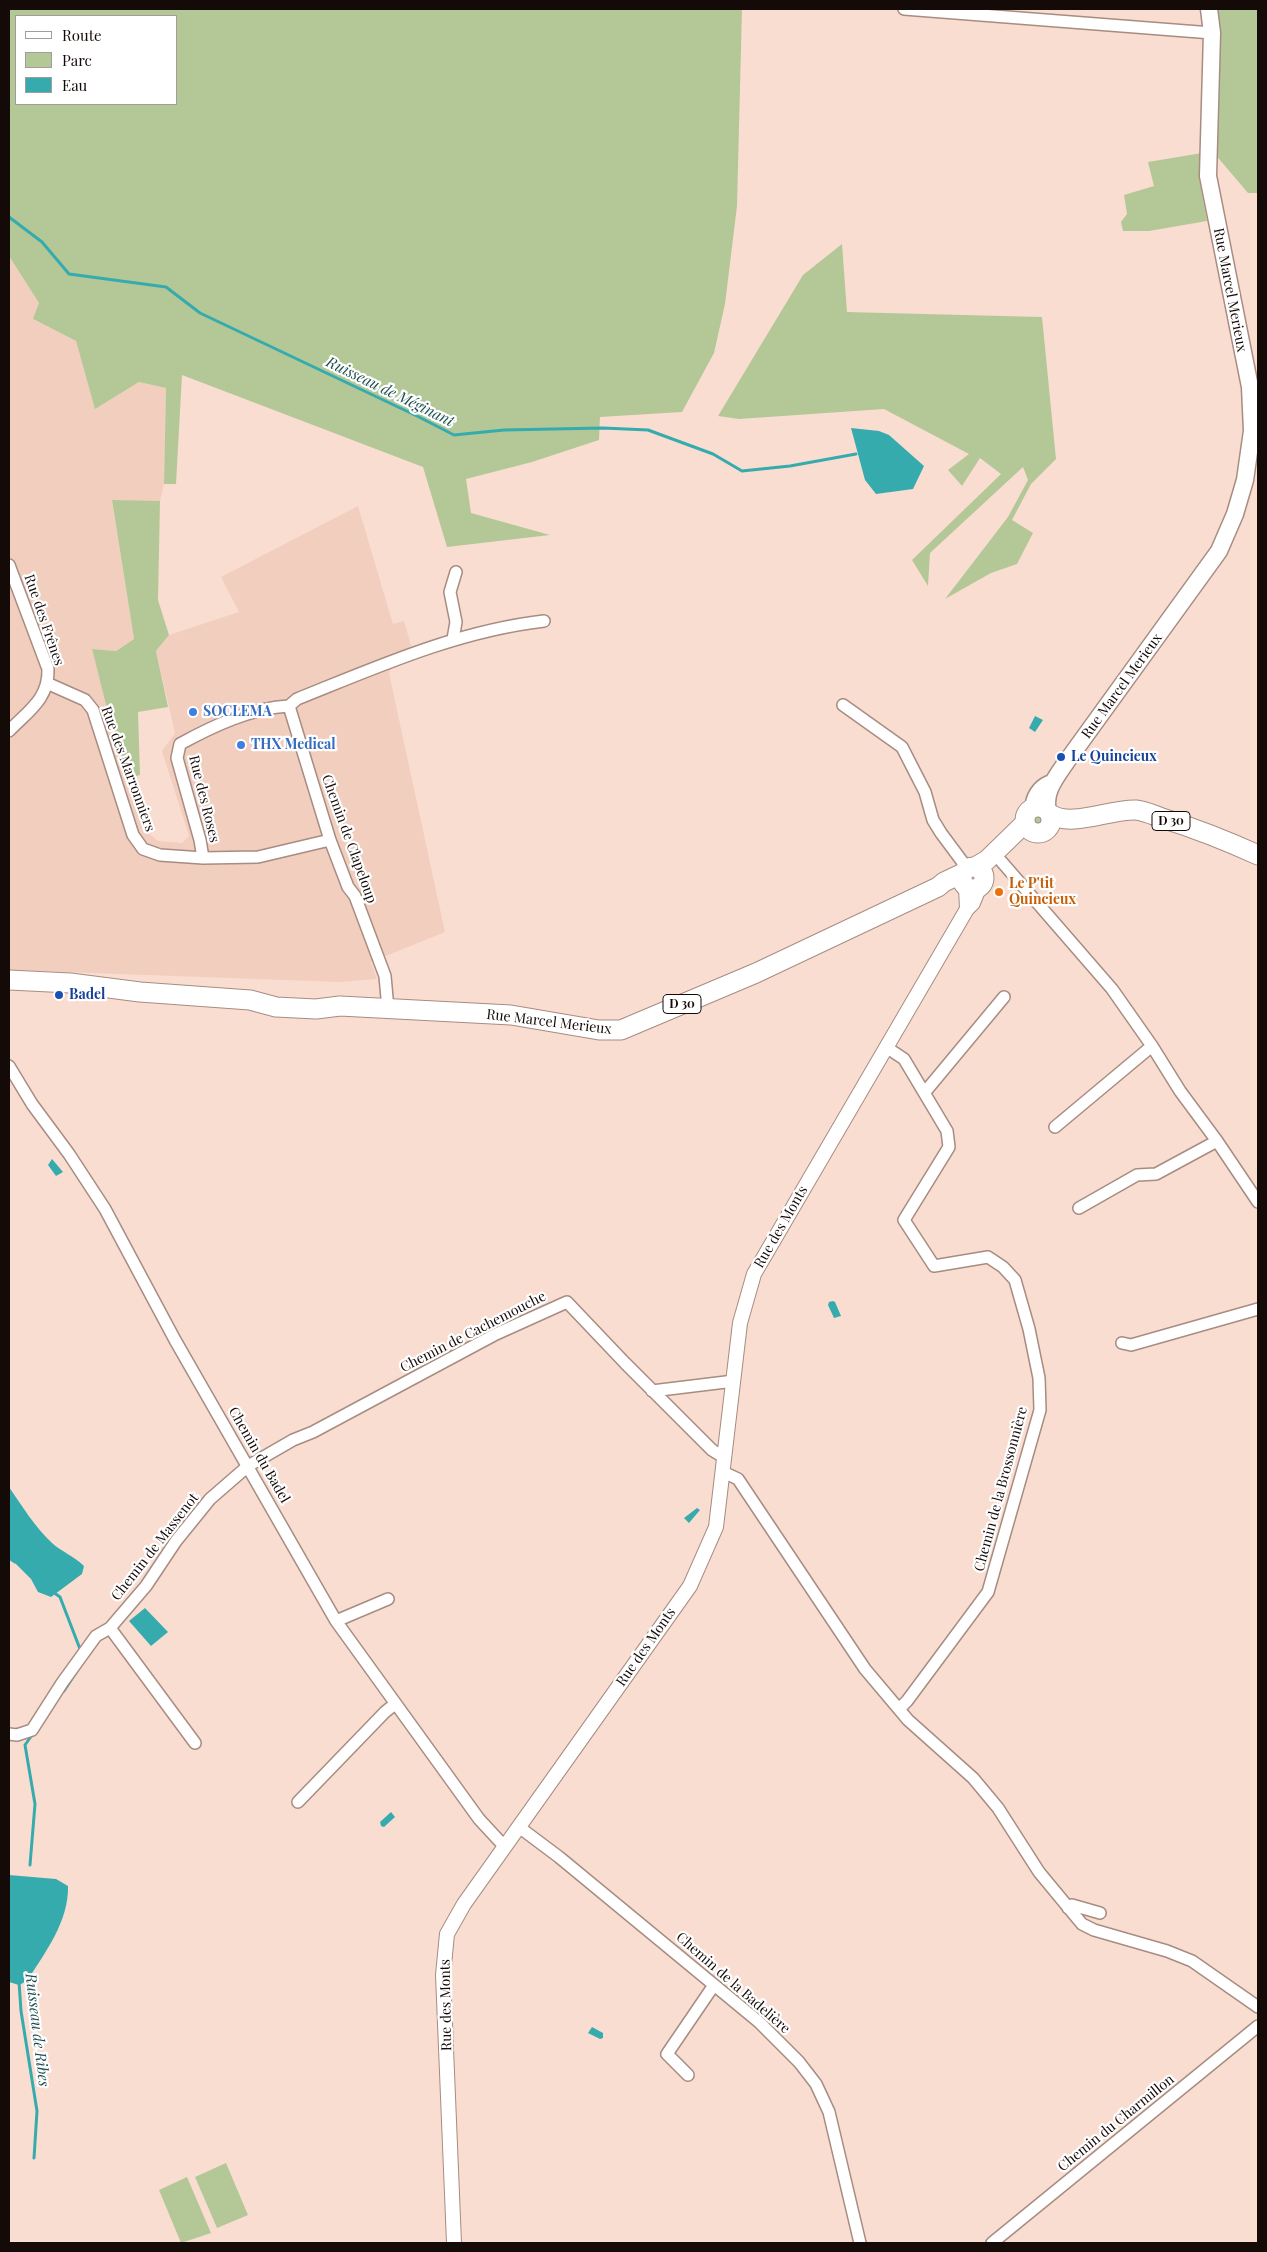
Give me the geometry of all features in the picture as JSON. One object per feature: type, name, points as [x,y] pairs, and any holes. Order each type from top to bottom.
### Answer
[{"type":"main road","name":"Rue Marcel Merieux","points":[[1040,820],[1034,803],[1039,793],[1044,786],[1053,783],[1219,551],[1235,514],[1245,480],[1255,431],[1250,387],[1208,176],[1212,33],[1209,9]]},
{"type":"main road","name":"D 30","points":[[1040,820],[1065,828],[1080,819],[1115,811],[1138,810],[1205,832],[1258,855]]},
{"type":"main road","name":"Rue Marcel Merieux","points":[[971,878],[987,860],[1040,820]]},
{"type":"main road","name":"Rue Marcel Merieux","points":[[9,980],[70,983],[140,992],[250,1000],[276,1007],[316,1009],[340,1006],[511,1015],[599,1030],[621,1030],[756,973],[938,887],[944,882],[971,878],[1001,861],[1040,820]]},
{"type":"street","points":[[904,9],[1212,33]]},
{"type":"street","name":"Rue des Frênes","points":[[9,565],[48,670],[49,684],[42,698],[9,730]]},
{"type":"street","points":[[453,639],[456,622],[450,592],[456,572]]},
{"type":"street","points":[[289,706],[297,699],[393,660],[453,639],[544,621]]},
{"type":"street","name":"Rue des Marronniers","points":[[49,684],[85,700],[93,710],[132,835],[143,849],[160,855],[203,858],[258,857],[330,840]]},
{"type":"street","points":[[843,705],[902,747],[925,792],[940,833],[971,878]]},
{"type":"street","name":"Chemin de Clapeloup","points":[[289,706],[291,719],[330,840],[348,887],[355,896],[384,976],[387,987],[388,1009]]},
{"type":"street","name":"Rue des Roses","points":[[203,858],[200,840],[177,758],[180,744],[200,733],[253,712],[272,707],[289,706]]},
{"type":"street","points":[[1001,861],[1112,990],[1258,1202]]},
{"type":"street","name":"Rue des Monts","points":[[454,2243],[442,1975],[447,1934],[504,1846],[690,1586],[716,1527],[740,1324],[754,1274],[967,909],[971,878]]},
{"type":"street","points":[[886,1047],[904,1059],[924,1092],[1004,997]]},
{"type":"street","points":[[1055,1127],[1152,1046]]},
{"type":"street","name":"Chemin du Badel","points":[[9,1066],[32,1104],[69,1154],[105,1209],[175,1340],[336,1621],[480,1818],[504,1846]]},
{"type":"street","name":"Chemin de la Brossonnière","points":[[898,1709],[907,1701],[988,1592],[1040,1410],[1039,1378],[1029,1329],[1015,1280],[1003,1267],[988,1257],[934,1266],[904,1220],[949,1147],[947,1132],[924,1092]]},
{"type":"street","points":[[1079,1208],[1137,1175],[1156,1174],[1217,1141]]},
{"type":"street","name":"Chemin de Cachemouche","points":[[248,1466],[293,1440],[313,1432],[496,1334],[567,1302],[652,1391],[712,1450],[724,1465]]},
{"type":"street","points":[[1122,1343],[1131,1345],[1258,1309]]},
{"type":"street","points":[[652,1391],[734,1381]]},
{"type":"street","points":[[724,1465],[738,1479],[829,1618],[865,1669],[908,1720],[973,1778],[998,1808],[1039,1872],[1082,1924],[1094,1930],[1167,1951],[1192,1961],[1258,2007]]},
{"type":"street","name":"Chemin de Massenot","points":[[9,1734],[17,1735],[32,1730],[62,1683],[96,1636],[110,1628],[146,1586],[176,1541],[210,1499],[248,1466]]},
{"type":"street","points":[[336,1621],[388,1599]]},
{"type":"street","points":[[110,1628],[195,1743]]},
{"type":"street","points":[[298,1802],[395,1704]]},
{"type":"street","name":"Chemin de la Badelière","points":[[519,1827],[560,1857],[714,1984],[759,2022],[799,2062],[816,2084],[829,2112],[860,2243]]},
{"type":"street","points":[[1068,1908],[1072,1904],[1100,1913]]},
{"type":"street","points":[[688,2075],[666,2054],[714,1984]]},
{"type":"street","name":"Chemin du Charmillon","points":[[992,2243],[1258,2026]]},
{"type":"shaded area","points":[[9,256],[39,303],[34,320],[76,341],[95,408],[139,382],[166,388],[164,484],[160,501],[112,501],[134,639],[116,651],[92,649],[105,701],[145,830],[158,841],[182,843],[189,836],[162,751],[175,733],[156,651],[169,635],[239,612],[221,577],[358,506],[393,624],[404,621],[414,656],[395,664],[389,673],[445,932],[371,962],[377,979],[339,982],[9,970]]},
{"type":"green space","points":[[9,9],[742,9],[737,206],[725,304],[714,353],[682,412],[600,417],[599,440],[532,462],[466,479],[471,513],[550,535],[447,547],[423,467],[182,375],[176,484],[164,484],[166,388],[139,382],[95,409],[76,341],[33,319],[39,303],[9,256]]},
{"type":"green space","points":[[1214,9],[1258,9],[1258,193],[1248,193],[1214,153]]},
{"type":"green space","points":[[1202,153],[1199,177],[1207,221],[1149,231],[1123,231],[1121,222],[1127,214],[1124,195],[1154,186],[1148,162]]},
{"type":"green space","points":[[842,244],[847,312],[1042,317],[1056,459],[1031,484],[1012,520],[1033,533],[1017,564],[991,573],[945,599],[1008,517],[1028,480],[1023,467],[930,553],[928,586],[912,560],[1001,474],[980,458],[962,486],[948,470],[969,454],[884,409],[739,419],[718,416],[803,275]]},
{"type":"green space","points":[[112,500],[160,501],[158,600],[169,635],[156,651],[168,707],[138,712],[140,775],[129,778],[105,701],[92,649],[116,651],[134,639]]},
{"type":"green space","points":[[1036,814],[1040,814],[1044,820],[1040,826],[1036,826],[1032,822],[1032,818]]},
{"type":"green space","points":[[226,2163],[248,2215],[217,2228],[195,2177]]},
{"type":"green space","points":[[187,2177],[211,2233],[181,2243],[159,2190]]},
{"type":"water","points":[[851,428],[879,431],[889,435],[924,466],[913,489],[876,494],[865,480]]},
{"type":"water","points":[[1035,716],[1043,720],[1035,732],[1029,728]]},
{"type":"water","points":[[52,1159],[63,1172],[56,1176],[48,1165]]},
{"type":"water","points":[[833,1301],[841,1316],[834,1318],[828,1305],[829,1302]]},
{"type":"water","points":[[9,1487],[46,1537],[84,1566],[82,1574],[51,1597],[38,1592],[31,1579],[9,1557]]},
{"type":"water","points":[[697,1508],[700,1510],[689,1523],[684,1518]]},
{"type":"water","points":[[145,1608],[168,1632],[151,1646],[129,1621]]},
{"type":"water","points":[[391,1812],[395,1817],[384,1827],[381,1826],[380,1822]]},
{"type":"water","points":[[9,1875],[56,1879],[68,1886],[65,1912],[55,1936],[27,1981],[19,1985],[9,1982]]},
{"type":"water","points":[[592,2027],[603,2033],[603,2038],[600,2039],[588,2033]]},
{"type":"waterway","name":"Ruisseau de Méginant","points":[[9,217],[42,242],[69,274],[166,287],[200,313],[454,435],[504,430],[603,428],[648,430],[713,454],[742,471],[790,466],[856,454]]},
{"type":"waterway","name":"Ruisseau de Ribes","points":[[9,1558],[15,1562]]},
{"type":"waterway","name":"Ruisseau de Ribes","points":[[53,1592],[60,1597],[80,1649]]},
{"type":"waterway","name":"Ruisseau de Ribes","points":[[64,1691],[77,1671]]},
{"type":"waterway","name":"Ruisseau de Ribes","points":[[30,1865],[35,1804],[25,1745],[32,1735]]},
{"type":"waterway","name":"Ruisseau de Ribes","points":[[19,1982],[21,2011],[37,2111],[34,2158]]},
{"type":"place","name":"SOCLEMA","points":[[193,712]]},
{"type":"place","name":"THX Medical","points":[[241,745]]},
{"type":"place","name":"Le Quincieux","points":[[1061,757]]},
{"type":"place","name":"Le P'tit Quincieux","points":[[999,892]]},
{"type":"place","name":"Badel","points":[[59,995]]}]
